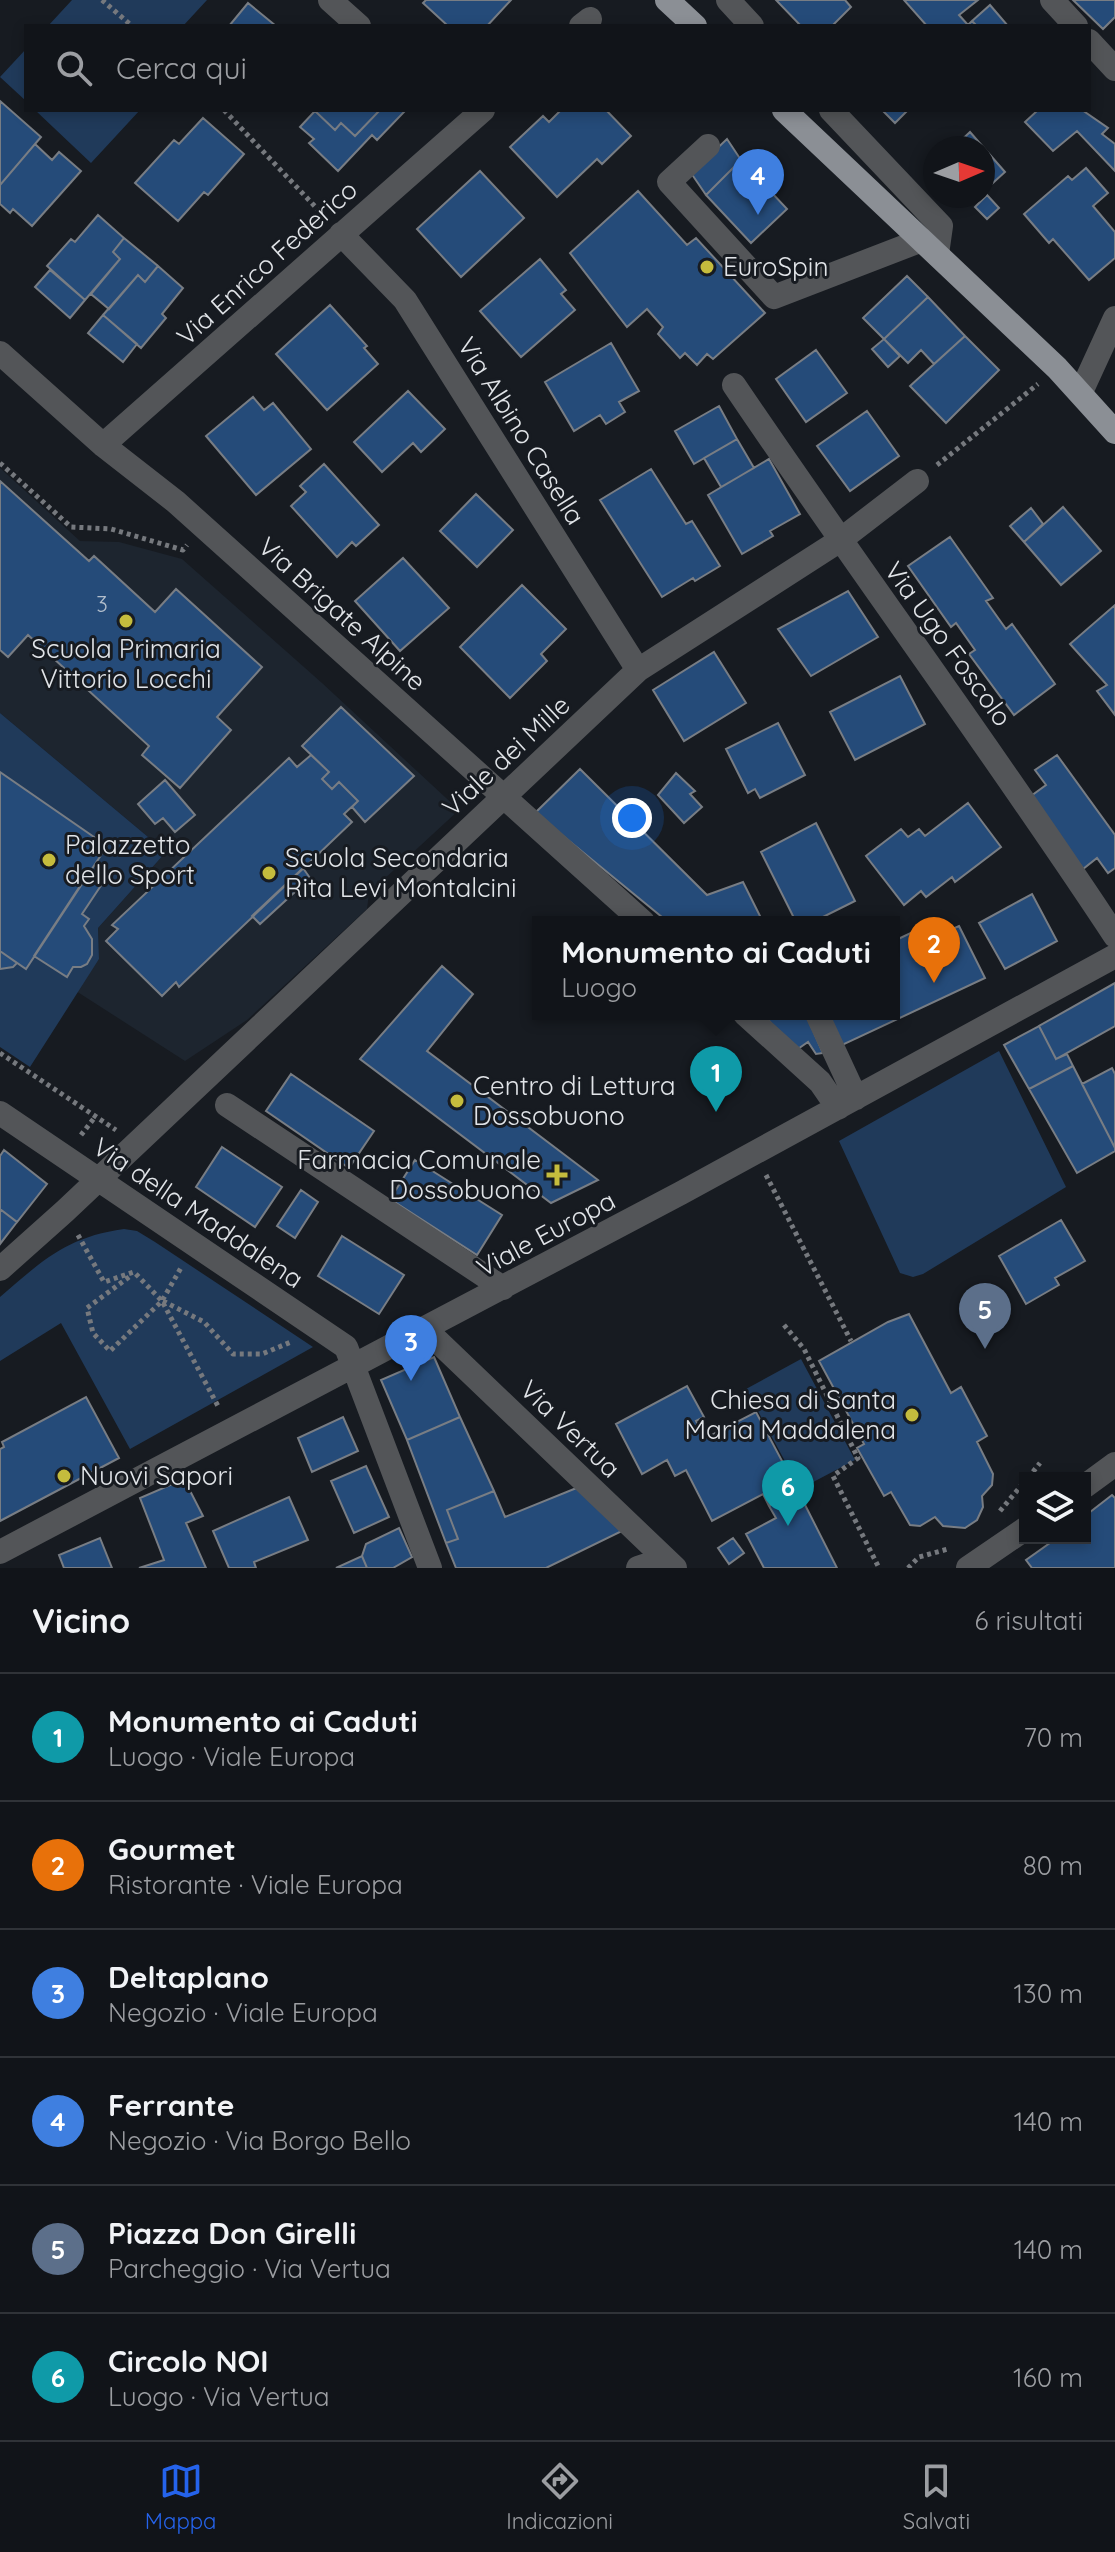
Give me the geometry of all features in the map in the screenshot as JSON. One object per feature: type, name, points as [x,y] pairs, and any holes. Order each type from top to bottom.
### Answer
[{"type":"main road","points":[[667,0],[693,24]]},
{"type":"main road","points":[[786,112],[1057,368],[1115,432]]},
{"type":"street","points":[[330,0],[357,24]]},
{"type":"street","points":[[728,0],[750,24]]},
{"type":"street","points":[[1052,0],[1074,24]]},
{"type":"street","points":[[1091,43],[1115,69]]},
{"type":"street","points":[[708,146],[669,182],[774,297],[929,247],[941,226],[833,112]]},
{"type":"street","name":"Via Enrico Federico","points":[[103,445],[341,234],[468,114]]},
{"type":"street","name":"Via Albino Casella","points":[[341,234],[405,300],[638,670]]},
{"type":"street","points":[[1081,392],[1115,318]]},
{"type":"street","name":"Via Brigate Alpine","points":[[0,353],[103,445],[202,525],[636,916]]},
{"type":"street","name":"Via Ugo Foscolo","points":[[734,385],[839,541],[981,737],[1115,936]]},
{"type":"street","name":"Viale dei Mille","points":[[0,1269],[638,670],[839,541],[917,481]]},
{"type":"street","name":"Viale Europa","points":[[0,1552],[426,1330],[1115,956]]},
{"type":"street","points":[[752,1020],[847,1103]]},
{"type":"street","points":[[819,1020],[847,1103]]},
{"type":"street","points":[[227,1105],[503,1288]]},
{"type":"street","name":"Via della Maddalena","points":[[0,1113],[346,1347],[430,1568]]},
{"type":"street","name":"Via Vertua","points":[[426,1330],[670,1563]]},
{"type":"street","points":[[1091,1482],[1114,1465]]},
{"type":"street","points":[[968,1568],[1019,1533]]},
{"type":"street","points":[[638,1568],[670,1563]]},
{"type":"path","points":[[102,0],[130,24]]},
{"type":"path","points":[[226,112],[341,234]]},
{"type":"path","points":[[917,481],[1057,368]]},
{"type":"path","points":[[0,463],[71,527],[111,529],[183,550],[202,525]]},
{"type":"path","points":[[0,1053],[112,1129],[127,1129]]},
{"type":"path","points":[[79,1138],[95,1117]]},
{"type":"path","points":[[754,1153],[851,1341]]},
{"type":"path","points":[[65,1211],[104,1282],[134,1272]]},
{"type":"path","points":[[134,1272],[87,1308],[93,1333],[110,1351],[162,1301],[194,1245]]},
{"type":"path","points":[[134,1272],[162,1301],[223,1416]]},
{"type":"path","points":[[162,1301],[204,1322],[233,1354],[262,1354],[287,1344],[317,1326]]},
{"type":"path","points":[[784,1325],[804,1349],[858,1458],[833,1476],[879,1568]]},
{"type":"path","points":[[1033,1472],[1040,1463]]},
{"type":"shaded area","points":[[72,0],[207,0],[185,24],[50,24]]},
{"type":"shaded area","points":[[24,51],[24,99],[0,77]]},
{"type":"shaded area","points":[[37,112],[138,112],[91,163]]},
{"type":"shaded area","points":[[0,468],[80,541],[119,542],[182,559],[459,810],[369,893],[367,909],[247,1020],[185,1061],[76,991],[99,959],[98,928],[166,852],[0,713]]},
{"type":"shaded area","points":[[0,713],[166,852],[98,928],[99,959],[30,1067],[0,1047]]},
{"type":"shaded area","points":[[999,1051],[1066,1187],[923,1274],[913,1277],[900,1273],[839,1141]]},
{"type":"shaded area","points":[[124,1229],[137,1231],[155,1242],[313,1347],[130,1449],[61,1323],[0,1361],[0,1297],[56,1252],[86,1238]]},
{"type":"shaded area","points":[[801,1359],[855,1460],[800,1489],[746,1389]]},
{"type":"building","points":[[426,0],[511,0],[489,24],[446,24],[423,3]]},
{"type":"building","points":[[776,0],[845,0],[851,7],[834,24],[799,24]]},
{"type":"building","points":[[904,0],[978,0],[959,15],[967,24],[925,24]]},
{"type":"building","points":[[1073,0],[1115,0],[1115,17],[1103,29]]},
{"type":"building","points":[[248,3],[274,24],[231,24]]},
{"type":"building","points":[[990,5],[1006,24],[975,24],[972,21]]},
{"type":"building","points":[[0,101],[41,137],[0,185]]},
{"type":"building","points":[[316,112],[335,130],[341,123],[355,136],[378,112],[404,112],[377,140],[372,135],[338,171],[309,143],[314,139],[300,127]]},
{"type":"building","points":[[316,112],[378,112],[355,136],[341,123],[335,130]]},
{"type":"building","points":[[559,112],[608,112],[631,136],[602,164],[597,159],[557,197],[510,147],[543,116],[549,122]]},
{"type":"building","points":[[884,112],[906,112],[895,123]]},
{"type":"building","points":[[1036,112],[1085,112],[1108,128],[1102,134],[1115,144],[1115,171],[1077,131],[1053,151],[1025,122]]},
{"type":"building","points":[[203,118],[244,154],[208,195],[204,192],[178,221],[135,183],[174,140],[179,144]]},
{"type":"building","points":[[727,139],[741,160],[706,195],[691,173]]},
{"type":"building","points":[[35,144],[52,160],[59,152],[81,171],[32,226],[13,209],[10,213],[0,204],[0,185]]},
{"type":"building","points":[[741,160],[787,209],[751,243],[706,195]]},
{"type":"building","points":[[995,161],[1005,172],[995,181]]},
{"type":"building","points":[[1086,168],[1108,193],[1093,206],[1115,232],[1115,258],[1089,280],[1053,239],[1049,243],[1024,214],[1068,176],[1072,180]]},
{"type":"building","points":[[480,171],[524,218],[461,277],[417,229]]},
{"type":"building","points":[[638,191],[687,245],[696,238],[765,313],[713,359],[707,354],[697,365],[685,353],[680,358],[658,334],[663,327],[647,309],[627,327],[570,253]]},
{"type":"building","points":[[995,204],[999,208],[987,219],[976,208],[995,208]]},
{"type":"building","points":[[98,215],[124,238],[113,252],[120,259],[85,300],[47,266],[71,239],[75,242]]},
{"type":"building","points":[[124,238],[158,266],[145,282],[138,275],[109,309],[91,294],[120,259],[113,252]]},
{"type":"building","points":[[540,259],[566,290],[561,294],[575,310],[521,357],[480,311]]},
{"type":"building","points":[[158,266],[183,288],[162,314],[166,318],[141,348],[103,315],[138,275],[145,282]]},
{"type":"building","points":[[50,270],[85,300],[70,318],[35,287]]},
{"type":"building","points":[[907,276],[928,297],[884,339],[863,318]]},
{"type":"building","points":[[928,297],[965,336],[934,364],[921,350],[908,363],[884,339]]},
{"type":"building","points":[[330,305],[367,346],[364,348],[378,364],[327,410],[276,354]]},
{"type":"building","points":[[103,315],[137,344],[123,362],[88,333]]},
{"type":"building","points":[[965,336],[999,370],[946,423],[910,386]]},
{"type":"building","points":[[884,339],[900,356],[888,367],[872,349]]},
{"type":"building","points":[[611,343],[639,391],[619,402],[625,412],[606,424],[600,415],[574,431],[545,382]]},
{"type":"building","points":[[816,350],[847,393],[806,422],[776,379]]},
{"type":"building","points":[[408,391],[445,429],[421,452],[413,443],[382,472],[354,442]]},
{"type":"building","points":[[253,397],[264,410],[273,403],[311,449],[256,495],[206,436]]},
{"type":"building","points":[[719,406],[737,439],[694,464],[675,431]]},
{"type":"building","points":[[867,411],[899,456],[850,491],[817,446]]},
{"type":"building","points":[[737,439],[754,468],[721,487],[704,458]]},
{"type":"building","points":[[769,459],[800,514],[770,531],[773,536],[742,554],[708,495]]},
{"type":"building","points":[[324,464],[379,525],[356,546],[352,542],[337,557],[291,506],[306,492],[300,486]]},
{"type":"building","points":[[651,469],[686,524],[692,521],[720,566],[662,597],[600,500]]},
{"type":"building","points":[[0,481],[89,561],[94,556],[155,612],[176,589],[262,667],[217,717],[231,730],[180,788],[142,755],[149,746],[28,635],[8,657],[0,650]]},
{"type":"building","points":[[476,494],[513,530],[477,567],[440,531]]},
{"type":"building","points":[[1063,507],[1101,551],[1061,585],[1024,542]]},
{"type":"building","points":[[1031,508],[1043,524],[1024,542],[1010,526]]},
{"type":"building","points":[[950,537],[993,598],[986,601],[1006,629],[1012,624],[1055,684],[1014,715],[969,654],[975,650],[956,623],[951,627],[908,566]]},
{"type":"building","points":[[403,558],[449,608],[400,651],[355,601]]},
{"type":"building","points":[[522,585],[566,629],[541,654],[547,661],[510,698],[460,647]]},
{"type":"building","points":[[848,591],[878,637],[811,676],[778,629]]},
{"type":"building","points":[[1115,605],[1115,715],[1097,691],[1107,685],[1070,644]]},
{"type":"building","points":[[714,652],[746,703],[684,741],[653,690]]},
{"type":"building","points":[[900,676],[925,724],[855,760],[830,712]]},
{"type":"building","points":[[341,707],[414,776],[365,822],[352,807],[358,801],[339,782],[332,789],[322,779],[329,772],[302,746]]},
{"type":"building","points":[[778,723],[805,775],[760,798],[755,789],[748,793],[726,749]]},
{"type":"building","points":[[311,755],[329,772],[322,779],[332,789],[339,782],[358,801],[344,814],[352,822],[179,987],[176,982],[162,996],[106,941],[118,929],[112,925],[289,758],[297,767]]},
{"type":"building","points":[[1057,755],[1115,835],[1115,868],[1108,873],[1097,858],[1083,869],[1031,796],[1046,785],[1035,770]]},
{"type":"building","points":[[580,769],[707,895],[743,882],[760,916],[661,916],[535,813]]},
{"type":"building","name":"Palazzetto dello Sport","points":[[0,772],[107,846],[26,969],[0,951]]},
{"type":"building","points":[[676,773],[695,791],[690,794],[702,807],[684,823],[658,795]]},
{"type":"building","points":[[165,780],[195,815],[175,832],[163,818],[155,824],[138,804]]},
{"type":"building","points":[[968,803],[1001,847],[955,882],[952,877],[926,897],[921,891],[904,905],[866,856],[901,829],[908,837],[919,829],[925,836]]},
{"type":"building","points":[[816,823],[855,901],[825,916],[793,916],[761,852]]},
{"type":"building","points":[[303,868],[310,878],[260,924],[252,916]]},
{"type":"building","points":[[88,874],[102,884],[82,914],[89,919],[84,926],[92,939],[92,955],[87,964],[73,967],[67,977],[34,956]]},
{"type":"building","points":[[1032,894],[1057,941],[1005,969],[979,923]]},
{"type":"building","points":[[959,926],[985,978],[900,1018],[900,938],[919,929],[925,941]]},
{"type":"building","points":[[0,951],[17,963],[13,967],[0,969]]},
{"type":"building","points":[[442,966],[473,994],[427,1051],[598,1180],[551,1203],[360,1059]]},
{"type":"building","points":[[1115,983],[1115,1026],[1056,1059],[1039,1026]]},
{"type":"building","points":[[768,1020],[809,1020],[823,1053],[816,1054],[808,1042],[795,1051]]},
{"type":"building","points":[[829,1020],[895,1020],[840,1046]]},
{"type":"building","points":[[1039,1026],[1056,1059],[1067,1054],[1073,1066],[1029,1089],[1004,1045]]},
{"type":"building","points":[[1073,1066],[1115,1148],[1115,1151],[1077,1173],[1029,1089]]},
{"type":"building","points":[[1112,1068],[1115,1074],[1115,1148],[1082,1084]]},
{"type":"building","points":[[291,1074],[374,1131],[349,1168],[266,1111]]},
{"type":"building","points":[[222,1147],[282,1187],[255,1227],[196,1187]]},
{"type":"building","points":[[4,1150],[47,1184],[17,1222],[0,1209],[0,1156]]},
{"type":"building","points":[[415,1160],[502,1215],[477,1255],[390,1199]]},
{"type":"building","points":[[301,1190],[318,1202],[295,1238],[277,1226]]},
{"type":"building","points":[[0,1209],[17,1222],[0,1244]]},
{"type":"building","points":[[1061,1220],[1085,1261],[1055,1278],[1059,1285],[1026,1304],[999,1256]]},
{"type":"building","points":[[342,1236],[404,1275],[379,1314],[318,1276]]},
{"type":"building","name":"Chiesa di Santa Maria Maddalena","points":[[909,1314],[951,1393],[961,1387],[987,1436],[977,1442],[993,1474],[992,1485],[982,1496],[983,1507],[977,1520],[965,1528],[943,1526],[935,1517],[920,1526],[910,1525],[891,1492],[884,1496],[857,1448],[864,1444],[819,1361],[888,1322]]},
{"type":"building","points":[[434,1357],[460,1417],[407,1440],[381,1380]]},
{"type":"building","points":[[687,1386],[704,1417],[696,1421],[706,1438],[756,1412],[798,1491],[769,1506],[763,1494],[712,1521],[686,1470],[675,1476],[667,1460],[642,1474],[616,1424]]},
{"type":"building","points":[[86,1397],[119,1458],[0,1521],[2,1442]]},
{"type":"building","points":[[343,1417],[358,1451],[312,1472],[298,1438]]},
{"type":"building","points":[[460,1417],[494,1491],[447,1510],[458,1539],[446,1543],[407,1440]]},
{"type":"building","points":[[366,1466],[389,1517],[354,1533],[331,1481]]},
{"type":"building","points":[[184,1479],[203,1516],[186,1523],[206,1568],[139,1568],[164,1560],[140,1498]]},
{"type":"building","points":[[579,1487],[624,1530],[546,1568],[456,1568],[446,1543],[458,1539],[447,1510],[494,1491],[505,1517]]},
{"type":"building","points":[[798,1491],[837,1568],[764,1568],[746,1534],[776,1518],[769,1506]]},
{"type":"building","points":[[1112,1495],[1115,1498],[1115,1568],[1032,1568],[1026,1560],[1049,1544],[1091,1544],[1091,1511]]},
{"type":"building","points":[[289,1497],[308,1540],[254,1562],[256,1568],[229,1568],[213,1531]]},
{"type":"building","points":[[399,1528],[412,1557],[393,1568],[367,1568],[362,1556],[366,1544]]},
{"type":"building","points":[[100,1538],[112,1568],[64,1568],[59,1555]]},
{"type":"building","points":[[733,1538],[744,1553],[729,1564],[718,1548]]},
{"type":"building","points":[[362,1556],[367,1568],[336,1568]]},
{"type":"place","name":"Ferrante","points":[[758,215]]},
{"type":"place","name":"EuroSpin","points":[[707,267]]},
{"type":"place","name":"Scuola Primaria Vittorio Locchi","points":[[126,621]]},
{"type":"place","name":"Palazzetto dello Sport","points":[[49,860]]},
{"type":"place","name":"Scuola Secondaria Rita Levi Montalcini","points":[[269,873]]},
{"type":"place","name":"Gourmet","points":[[934,983]]},
{"type":"place","name":"Centro di Lettura Dossobuono","points":[[457,1101]]},
{"type":"place","name":"Monumento ai Caduti","points":[[716,1112]]},
{"type":"place","name":"Farmacia Comunale Dossobuono","points":[[557,1175]]},
{"type":"place","name":"Piazza Don Girelli","points":[[985,1349]]},
{"type":"place","name":"Deltaplano","points":[[411,1381]]},
{"type":"place","name":"Chiesa di Santa Maria Maddalena","points":[[912,1415]]},
{"type":"place","name":"Nuovi Sapori","points":[[64,1476]]},
{"type":"place","name":"Circolo NOI","points":[[788,1526]]}]
